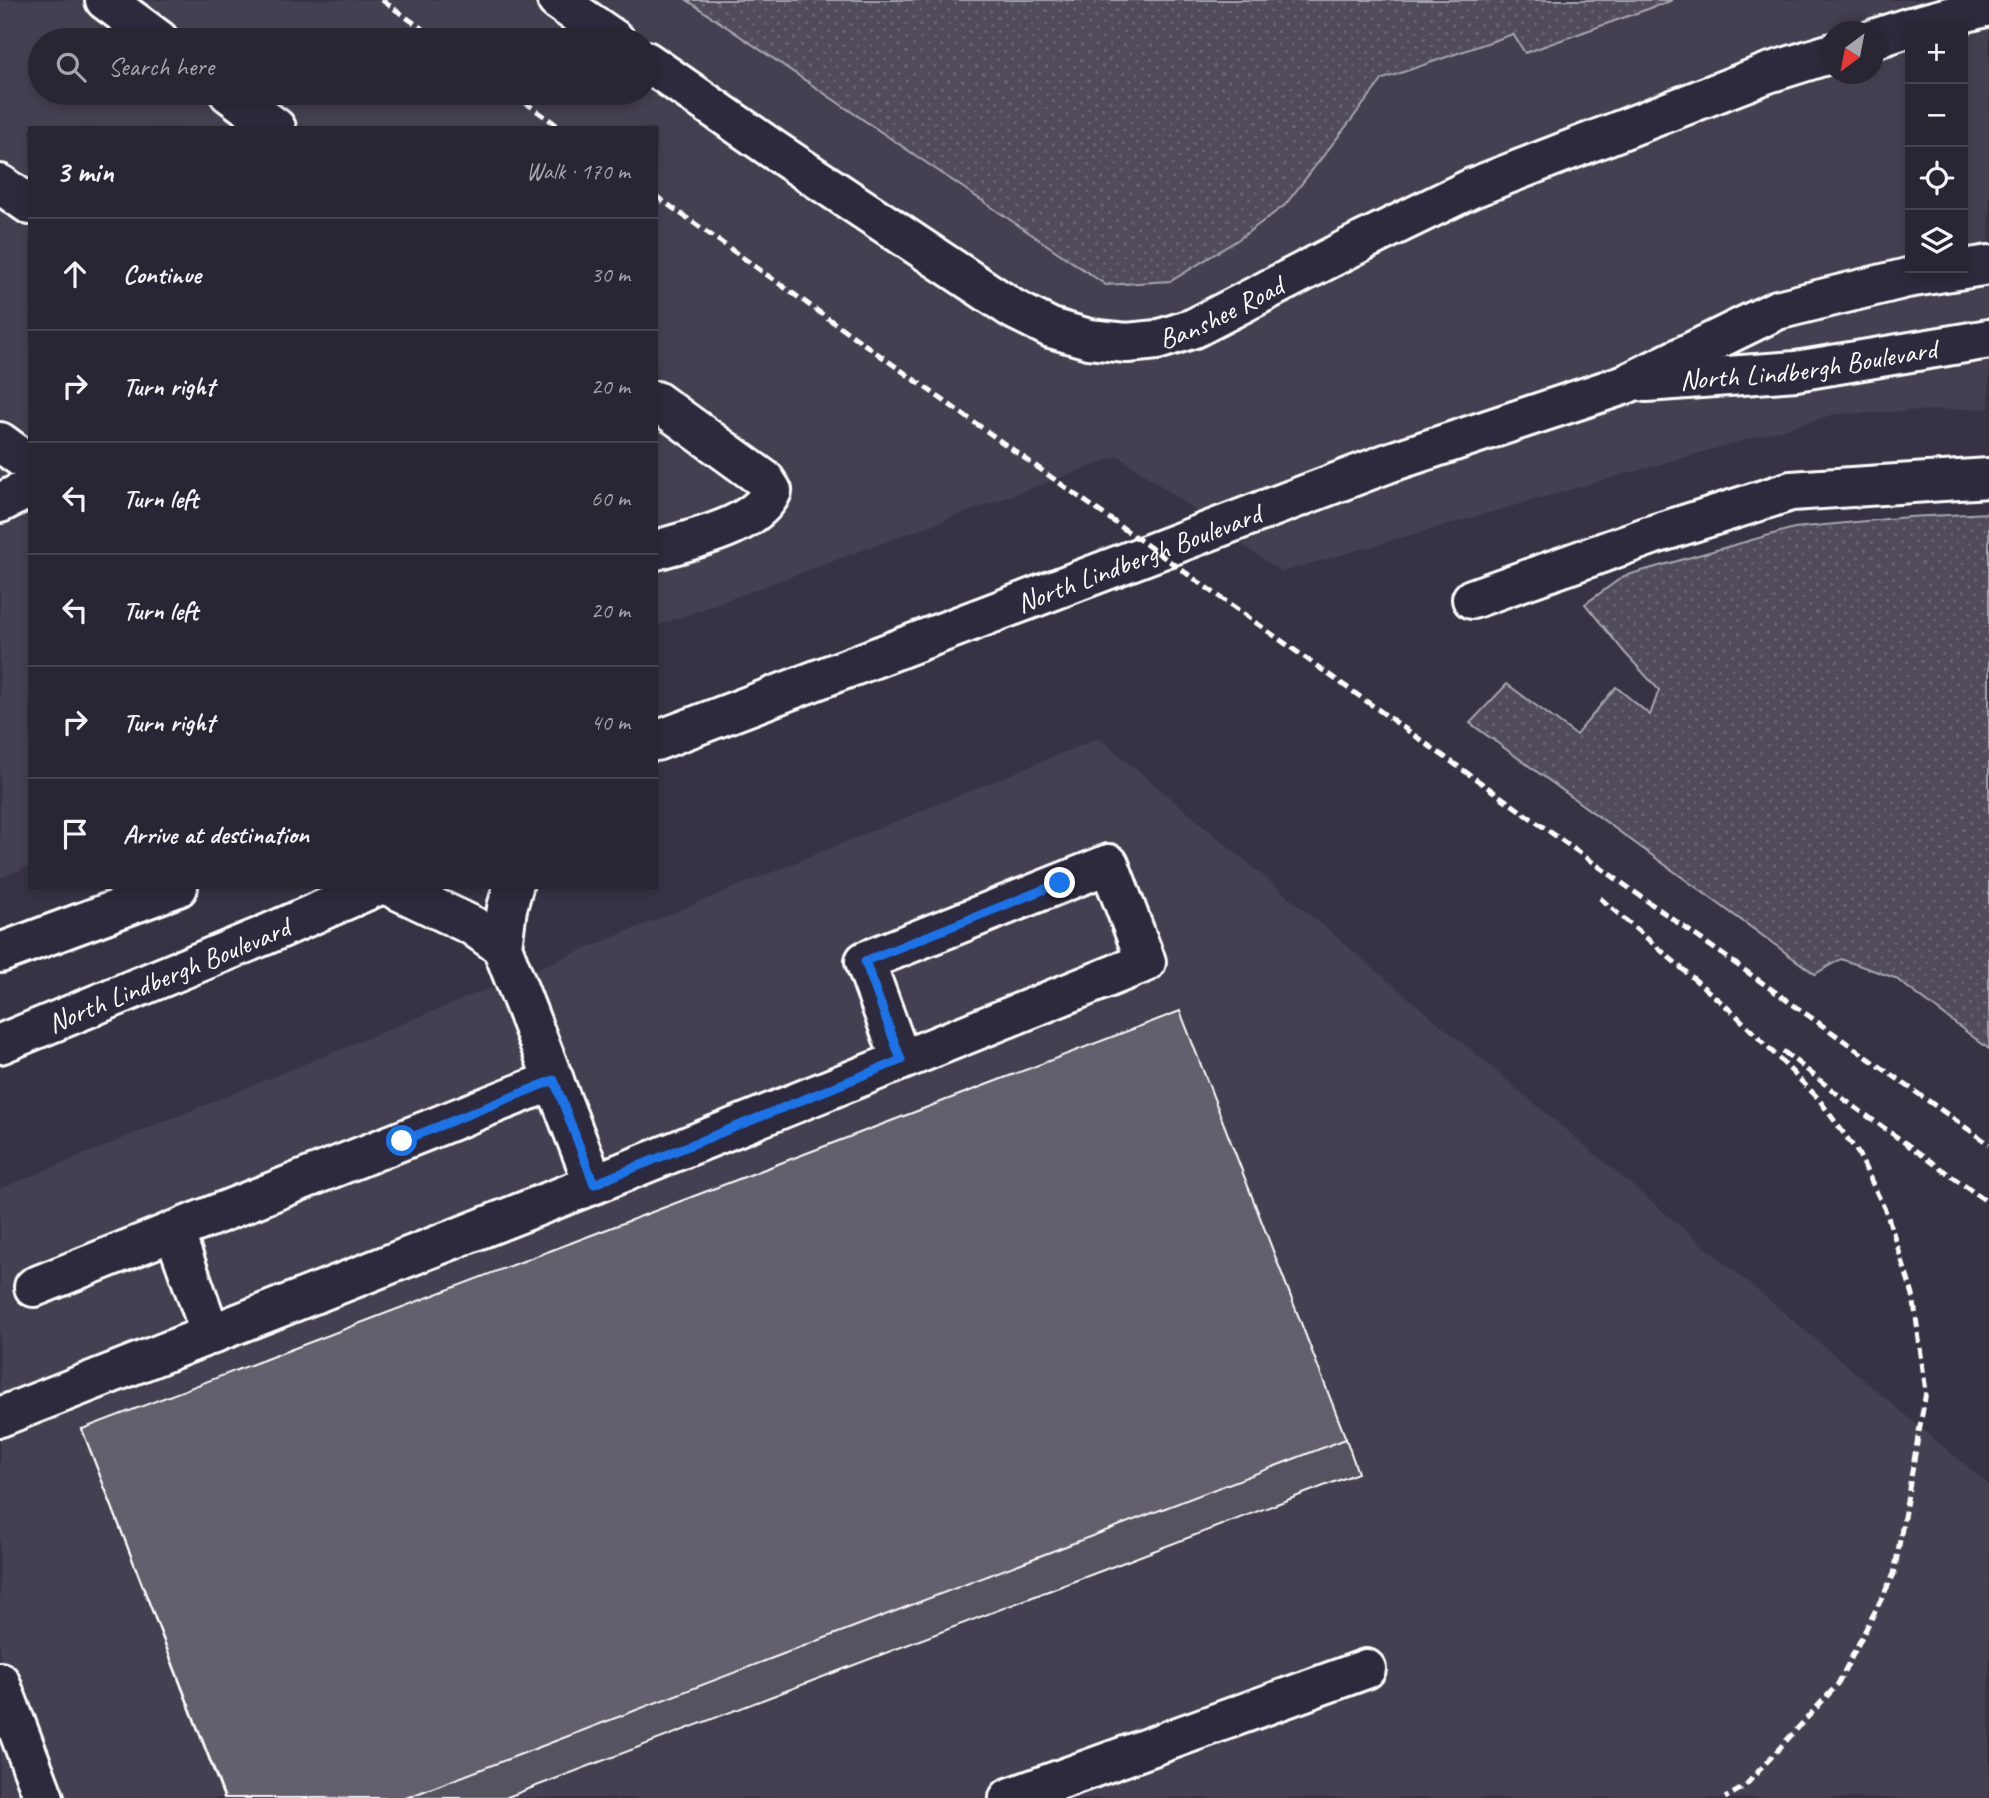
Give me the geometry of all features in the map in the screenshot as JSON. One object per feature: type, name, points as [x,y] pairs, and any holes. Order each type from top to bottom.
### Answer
[{"type":"main road","points":[[104,0],[142,28]]},
{"type":"main road","points":[[557,0],[598,28]]},
{"type":"main road","points":[[1934,21],[1989,6]]},
{"type":"main road","points":[[1884,36],[1905,29]]},
{"type":"main road","name":"Banshee Road","points":[[658,69],[1013,309],[1051,328],[1089,339],[1127,343],[1157,340],[1194,328],[1472,188],[1756,78],[1821,56]]},
{"type":"main road","points":[[245,105],[273,126]]},
{"type":"main road","points":[[0,184],[28,204]]},
{"type":"main road","name":"North Lindbergh Boulevard","points":[[658,740],[1391,462],[1626,384],[1777,310],[1908,278],[1989,265]]},
{"type":"main road","name":"North Lindbergh Boulevard","points":[[1626,384],[1798,371],[1989,339]]},
{"type":"main road","points":[[658,402],[765,480],[772,491],[766,504],[736,524],[658,549]]},
{"type":"main road","points":[[0,442],[28,463]]},
{"type":"main road","points":[[1472,599],[1652,535],[1791,491],[1989,478]]},
{"type":"main road","points":[[0,503],[28,489]]},
{"type":"main road","points":[[0,1417],[594,1184],[1146,962],[1109,864],[865,961],[901,1060]]},
{"type":"main road","points":[[0,953],[173,889]]},
{"type":"main road","name":"North Lindbergh Boulevard","points":[[0,1044],[370,889]]},
{"type":"main road","points":[[395,889],[473,926],[502,947]]},
{"type":"main road","points":[[512,889],[502,947],[594,1184]]},
{"type":"main road","points":[[34,1287],[554,1080]]},
{"type":"main road","points":[[174,1231],[211,1335]]},
{"type":"main road","points":[[1009,1798],[1366,1669]]},
{"type":"main road","points":[[0,1682],[44,1798]]},
{"type":"shaded area","points":[[0,0],[1989,0],[1989,408],[1836,414],[1281,572],[1119,456],[658,625],[658,126],[28,126],[28,867],[0,878]]},
{"type":"shaded area","points":[[687,0],[1673,0],[1525,53],[1513,34],[1383,79],[1285,205],[1239,239],[1171,281],[1106,285]]},
{"type":"shaded area","points":[[1989,513],[1989,1049],[1895,978],[1841,959],[1815,974],[1470,723],[1507,684],[1576,735],[1616,687],[1650,715],[1659,690],[1585,604],[1624,576],[1794,528],[1908,517]]},
{"type":"shaded area","points":[[1099,738],[1989,1485],[1989,1798],[0,1798],[0,1189]]},
{"type":"building","points":[[1180,1011],[1346,1439],[406,1798],[225,1798],[82,1429]]},
{"type":"railway","points":[[382,0],[421,28]]},
{"type":"railway","points":[[529,105],[558,126]]},
{"type":"railway","points":[[658,197],[1989,1144]]},
{"type":"railway","points":[[1600,898],[1736,1015],[1818,1098],[1858,1153],[1887,1214],[1913,1295],[1926,1392],[1894,1574],[1838,1684],[1744,1787],[1725,1798]]},
{"type":"railway","points":[[1783,1051],[1845,1100],[1989,1203]]},
{"type":"route","points":[[402,1141],[554,1080],[594,1184],[901,1060],[865,961],[1060,883]]}]
